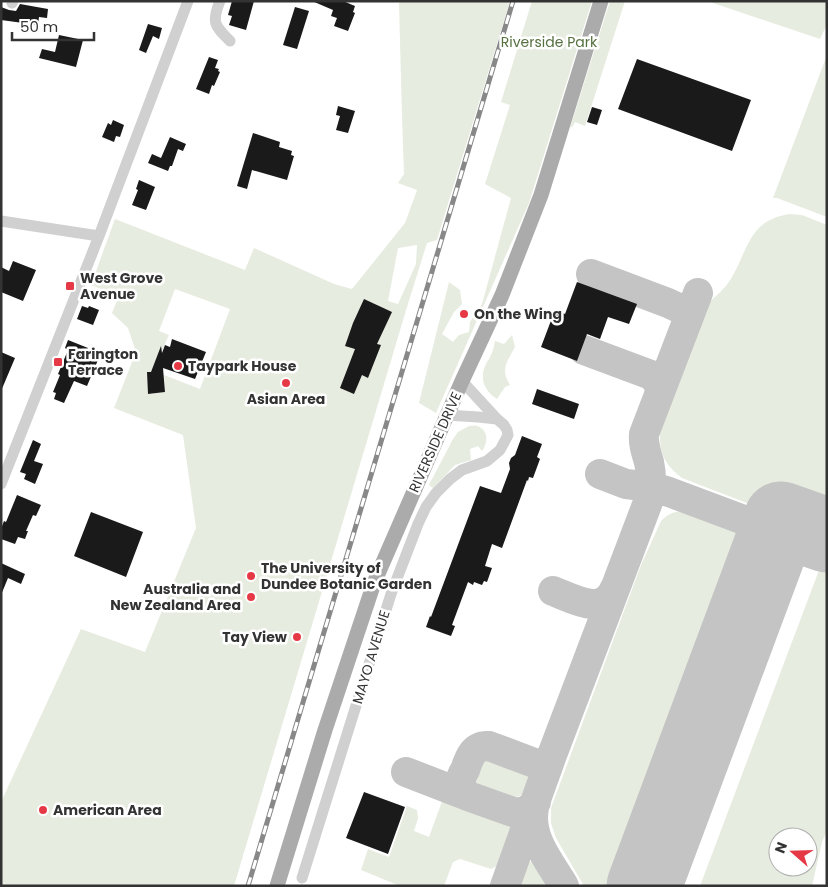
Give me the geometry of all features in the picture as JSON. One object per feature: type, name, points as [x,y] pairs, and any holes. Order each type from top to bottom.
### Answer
[{"type":"main road","name":"RIVERSIDE DRIVE","points":[[277,886],[325,730],[374,583],[446,415],[502,295],[541,195],[601,1]]},
{"type":"street","points":[[1,484],[4,469],[99,236],[188,1]]},
{"type":"street","points":[[220,1],[215,18],[216,24],[230,41]]},
{"type":"street","points":[[1,221],[99,236]]},
{"type":"street","name":"MAYO AVENUE","points":[[302,878],[391,594],[418,524],[426,507],[436,493],[450,479],[462,470],[487,461],[500,450],[508,435],[504,425],[497,420],[462,381]]},
{"type":"street","points":[[446,415],[497,420]]},
{"type":"green space","name":"The University of Dundee Botanic Garden","points":[[405,1],[510,1],[437,240],[427,243],[407,307],[234,886],[1,886],[1,802],[81,629],[145,652],[196,528],[183,435],[114,408],[136,352],[128,328],[112,313],[119,296],[91,285],[115,219],[245,270],[254,248],[334,284],[352,289],[405,223],[417,190],[398,183],[404,174],[399,3]],"holes":[[[417,245],[416,264],[398,304],[388,301],[398,248]],[[175,289],[230,309],[200,389],[164,375],[165,392],[149,394],[147,374],[149,372],[152,373],[169,335],[159,331]]]},
{"type":"green space","points":[[532,1],[592,1],[529,203],[436,413],[419,403],[449,282],[460,290],[462,304],[454,312],[442,334],[453,342],[459,335],[469,332],[470,322],[482,304],[511,198],[485,184],[510,105],[501,102]]},
{"type":"green space","name":"Riverside Park","points":[[610,1],[625,1],[585,126],[575,122],[570,128]]},
{"type":"green space","points":[[707,1],[827,1],[827,24],[820,39]]},
{"type":"green space","points":[[827,55],[827,217],[773,198]]},
{"type":"green space","points":[[789,214],[802,215],[827,225],[827,534],[682,478],[667,463],[660,445],[660,430],[706,305],[730,281],[747,246],[758,229],[776,217]]},
{"type":"green space","points":[[512,335],[515,347],[507,361],[505,370],[510,385],[505,387],[497,399],[484,384],[484,369],[492,353],[495,341],[504,344]]},
{"type":"green space","points":[[469,426],[476,426],[484,430],[486,441],[484,448],[482,451],[478,446],[470,449],[471,460],[455,465],[433,488],[429,485],[453,439],[458,432]]},
{"type":"green space","points":[[681,511],[737,530],[752,539],[761,552],[764,573],[647,886],[584,886],[556,838],[551,823],[551,808],[641,565],[661,521],[670,514]]},
{"type":"green space","points":[[827,549],[827,831],[818,860],[818,827],[768,827],[768,877],[814,877],[812,886],[700,886]]},
{"type":"green space","points":[[494,754],[523,765],[528,770],[531,780],[530,786],[523,794],[512,797],[497,794],[482,787],[476,781],[475,772],[480,761],[488,755]]},
{"type":"green space","points":[[444,796],[507,818],[517,834],[508,861],[491,869],[460,859],[453,862],[444,886],[400,886],[361,870],[368,849],[389,857],[407,806],[417,810],[418,818],[414,831],[429,837]]},
{"type":"green space","points":[[535,858],[552,886],[518,886],[525,866]]},
{"type":"building","points":[[232,1],[254,1],[246,30],[229,25],[232,16],[228,15]]},
{"type":"building","points":[[312,1],[343,1],[355,6],[353,12],[355,13],[348,31],[334,26],[337,18],[331,16],[333,10]]},
{"type":"building","points":[[20,4],[48,9],[47,18],[39,17],[38,25],[1,20],[1,7],[16,11]]},
{"type":"building","points":[[295,7],[309,11],[297,49],[283,45]]},
{"type":"building","points":[[148,24],[162,28],[159,39],[153,36],[146,53],[139,50]]},
{"type":"building","points":[[59,35],[83,40],[76,67],[39,58],[42,49],[55,52]]},
{"type":"building","points":[[209,57],[218,60],[215,68],[219,69],[218,71],[220,72],[209,94],[196,89]]},
{"type":"building","points":[[637,59],[751,100],[732,151],[618,109]]},
{"type":"building","points":[[338,106],[355,111],[348,133],[336,130],[340,116],[336,115]]},
{"type":"building","points":[[592,107],[602,110],[597,125],[587,122]]},
{"type":"building","points":[[113,120],[124,125],[120,137],[116,136],[114,142],[102,137],[108,123],[111,125]]},
{"type":"building","points":[[253,133],[280,142],[279,147],[292,151],[291,155],[294,156],[287,180],[252,170],[247,189],[237,186]]},
{"type":"building","points":[[170,137],[186,144],[183,151],[178,149],[172,166],[170,166],[168,171],[148,163],[152,154],[161,158]]},
{"type":"building","points":[[139,180],[155,187],[146,210],[132,205],[138,190],[136,189]]},
{"type":"building","points":[[13,261],[36,270],[23,301],[1,292],[1,267],[9,271]]},
{"type":"building","points":[[577,282],[637,304],[629,324],[608,317],[600,339],[587,334],[577,361],[541,347],[555,310],[565,314]]},
{"type":"building","points":[[364,299],[392,312],[377,344],[381,345],[368,378],[362,375],[354,394],[340,388],[355,349],[345,346]]},
{"type":"building","points":[[82,306],[88,308],[89,306],[99,310],[93,325],[77,319]]},
{"type":"building","name":"Taypark House","points":[[172,339],[206,352],[195,379],[163,368],[165,392],[148,394],[147,372],[151,372],[161,346],[162,353],[165,345],[170,347]]},
{"type":"building","points":[[68,340],[88,348],[85,355],[98,360],[87,386],[74,381],[64,403],[54,399],[56,393],[53,392],[68,350],[65,348]]},
{"type":"building","points":[[1,352],[15,358],[1,391]]},
{"type":"building","points":[[537,389],[579,404],[574,419],[532,404]]},
{"type":"building","points":[[522,436],[542,444],[537,457],[540,459],[533,478],[529,477],[527,480],[502,548],[492,544],[485,566],[492,568],[487,582],[484,581],[482,585],[474,582],[473,585],[468,582],[452,625],[455,626],[451,636],[426,627],[480,486],[501,493],[510,469],[509,463],[515,455]]},
{"type":"building","points":[[33,440],[41,444],[34,461],[43,464],[35,484],[24,479],[26,474],[20,472]]},
{"type":"building","points":[[17,495],[41,505],[36,516],[33,515],[26,531],[28,531],[25,539],[18,537],[15,544],[1,539],[1,529],[4,521],[6,522]]},
{"type":"building","points":[[91,512],[143,532],[126,577],[74,556]]},
{"type":"building","points":[[1,563],[25,574],[21,584],[8,578],[1,595]]},
{"type":"building","points":[[364,792],[405,807],[388,854],[346,838]]},
{"type":"taxiway","points":[[591,274],[683,310],[687,322]]},
{"type":"taxiway","points":[[505,886],[552,755],[648,502],[651,477],[644,445],[644,434],[698,293]]},
{"type":"taxiway","points":[[584,350],[651,375],[658,382],[660,392]]},
{"type":"taxiway","points":[[600,474],[626,484],[652,487],[669,492],[800,541]]},
{"type":"taxiway","points":[[553,591],[579,601],[596,604],[610,597],[615,588]]},
{"type":"taxiway","points":[[536,802],[526,810],[513,812],[468,796],[462,787],[462,777],[472,753],[484,746],[489,746],[537,764],[546,762],[552,755]]},
{"type":"taxiway","points":[[406,772],[468,796]]},
{"type":"taxiway","points":[[534,808],[533,819],[537,839],[541,849],[564,886]]},
{"type":"runway","points":[[644,886],[781,519],[827,535]]},
{"type":"railway","points":[[248,886],[513,1]]},
{"type":"place","name":"West Grove Avenue","points":[[70,286]]},
{"type":"place","name":"On the Wing","points":[[464,314]]},
{"type":"place","name":"Farington Terrace","points":[[58,362]]},
{"type":"place","name":"Taypark House","points":[[178,366]]},
{"type":"place","name":"Asian Area","points":[[286,383]]},
{"type":"place","name":"The University of Dundee Botanic Garden","points":[[251,576]]},
{"type":"place","name":"Australia and New Zealand Area","points":[[251,597]]},
{"type":"place","name":"Tay View","points":[[297,637]]},
{"type":"place","name":"American Area","points":[[43,810]]}]
